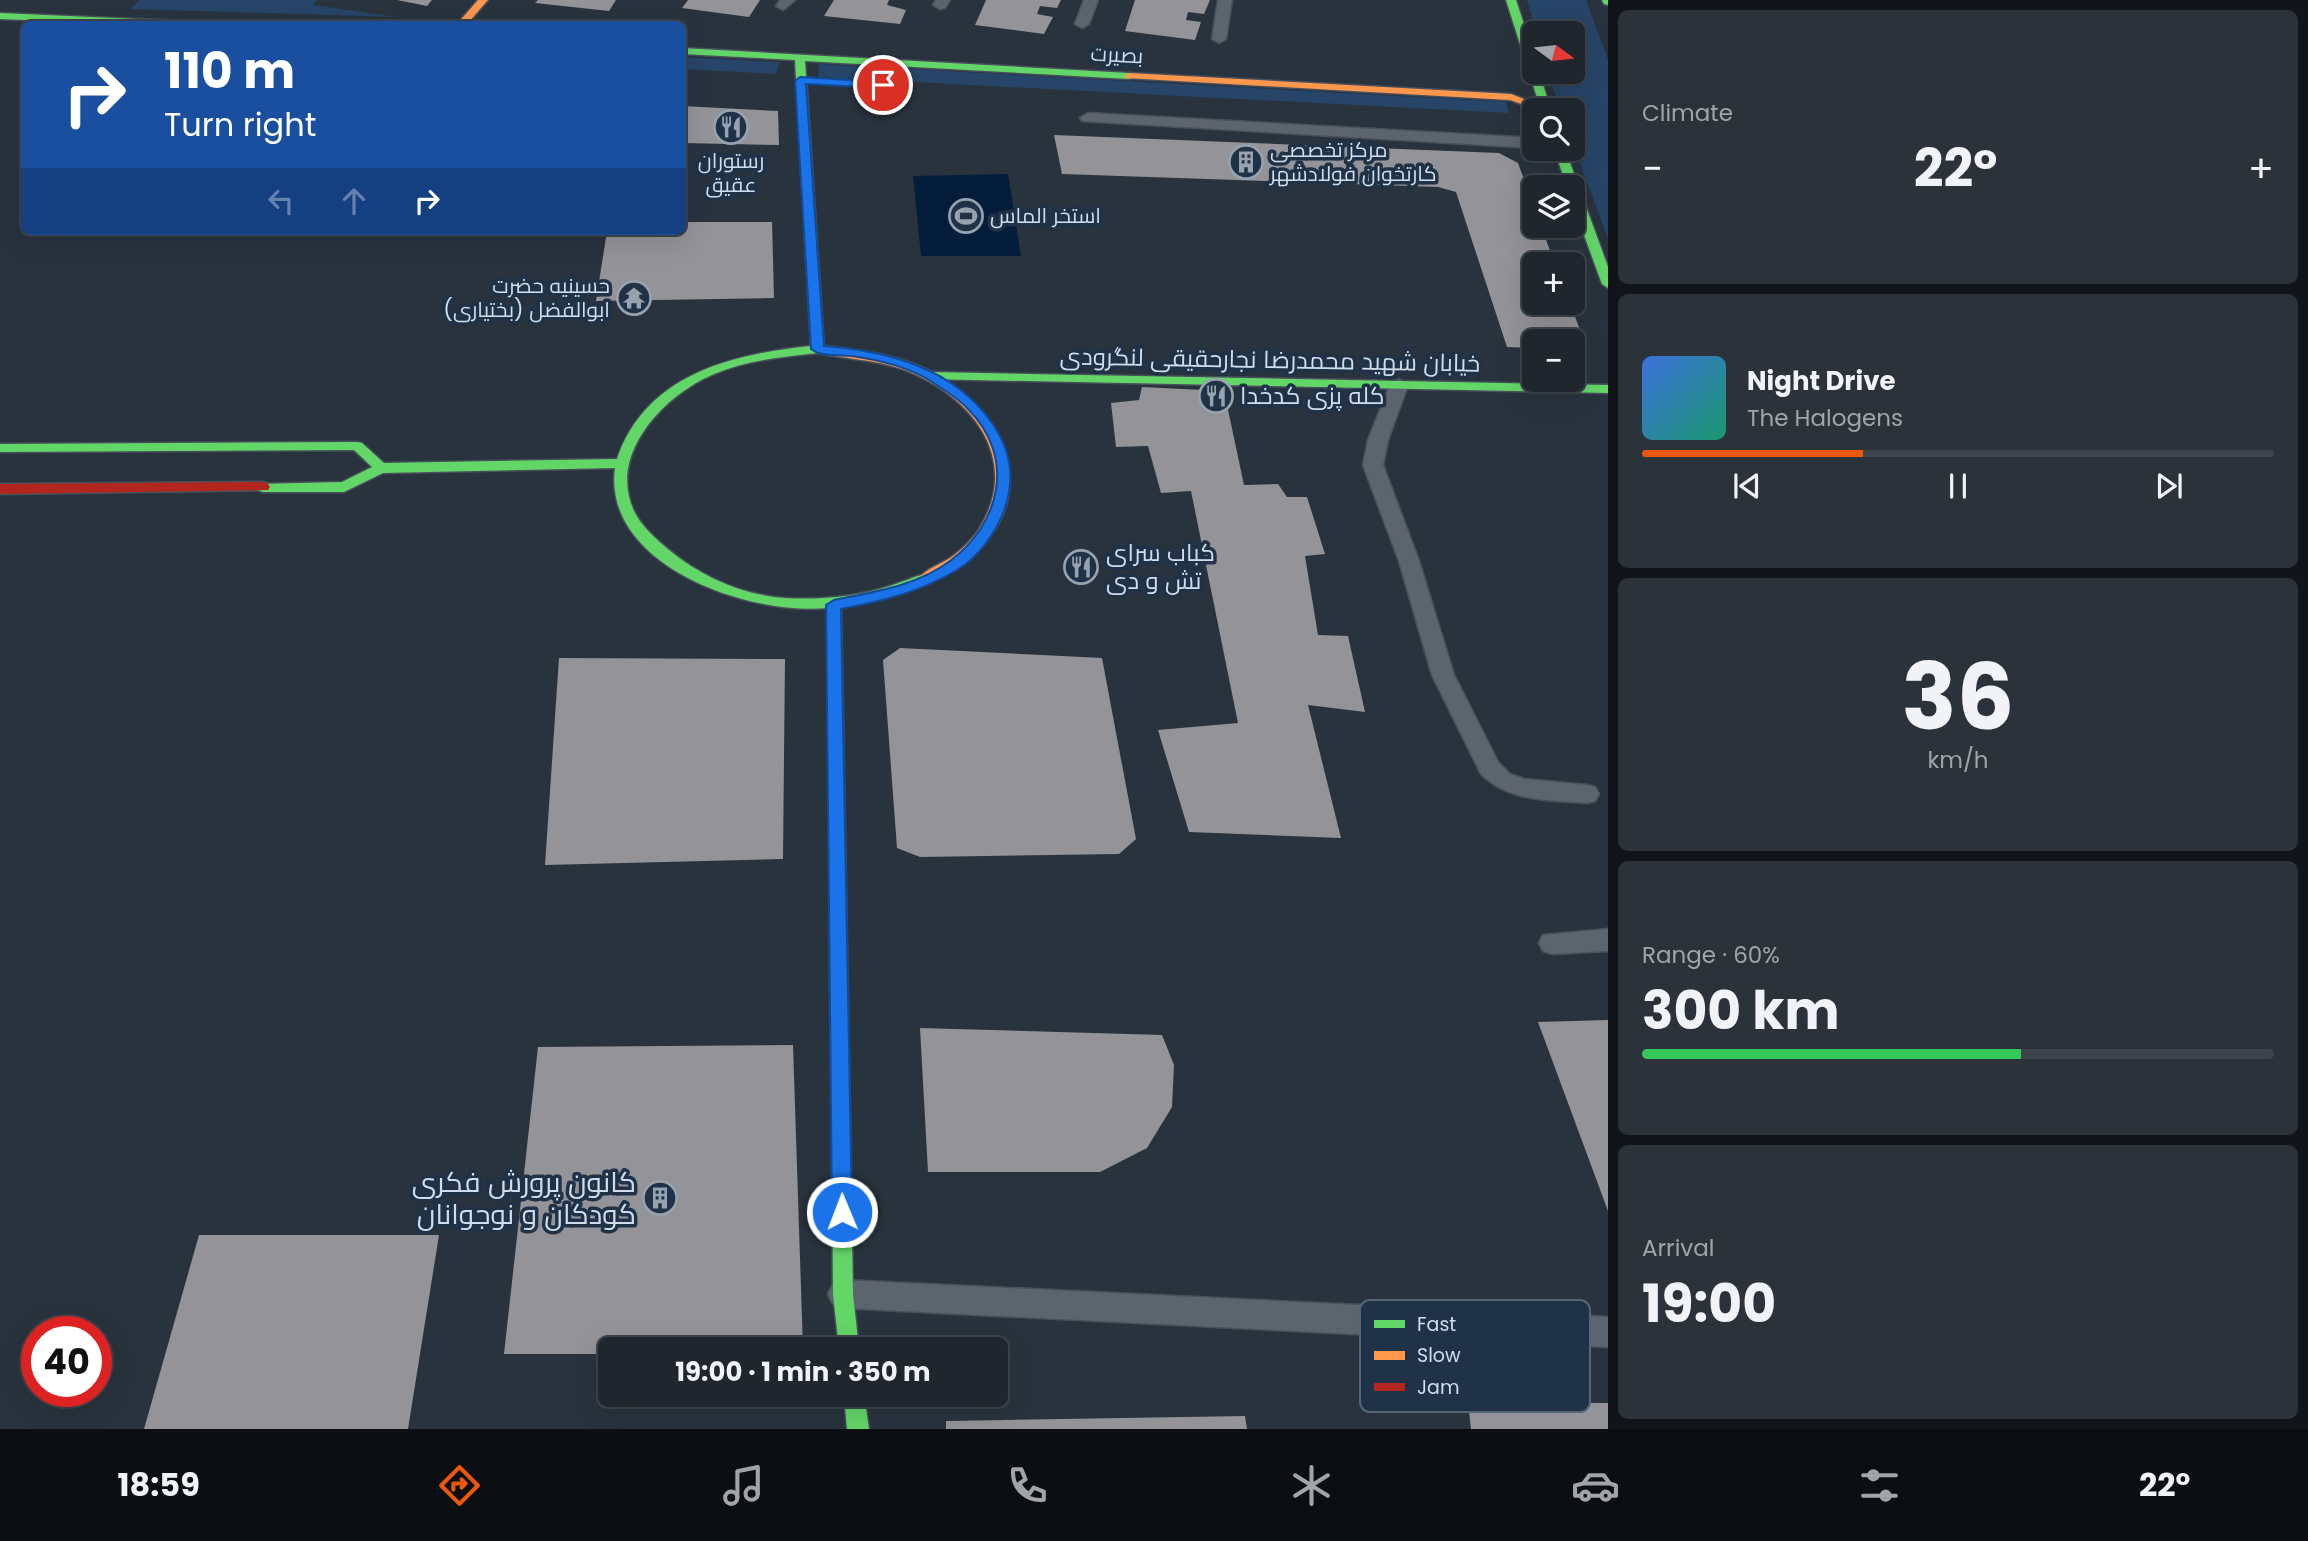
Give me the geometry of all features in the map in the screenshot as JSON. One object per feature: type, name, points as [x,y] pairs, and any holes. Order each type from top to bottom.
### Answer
[{"type":"street","points":[[465,21],[483,0]]},
{"type":"street","points":[[1511,0],[1540,98]]},
{"type":"street","points":[[72,20],[91,3]]},
{"type":"street","points":[[0,16],[100,21]]},
{"type":"street","name":"بصیرت","points":[[686,51],[1511,97],[1522,101]]},
{"type":"street","points":[[800,59],[818,349]]},
{"type":"street","points":[[1585,220],[1608,284]]},
{"type":"street","points":[[818,349],[884,359],[931,376],[973,406],[999,443],[1006,485],[991,528],[954,565],[900,592],[834,605],[764,601],[701,582],[654,549],[626,508],[621,463],[636,426],[667,393],[710,369],[762,354],[818,349]]},
{"type":"street","name":"خیابان شهید محمدرضا نجارحقیقی لنگرودی","points":[[931,376],[1608,389]]},
{"type":"street","points":[[0,448],[357,446],[381,468]]},
{"type":"street","points":[[62,489],[81,448]]},
{"type":"street","points":[[0,489],[344,487],[381,468],[621,463]]},
{"type":"street","points":[[834,605],[843,1294],[848,1337]]},
{"type":"street","points":[[855,1407],[858,1429]]},
{"type":"lane","points":[[1082,24],[1091,0]]},
{"type":"lane","points":[[1219,39],[1225,0]]},
{"type":"lane","points":[[1088,118],[1522,142]]},
{"type":"lane","points":[[1399,385],[1378,440],[1373,466],[1409,561],[1443,675],[1489,768],[1502,781],[1524,788],[1587,794]]},
{"type":"lane","points":[[1552,943],[1608,940]]},
{"type":"lane","points":[[843,1294],[1360,1320]]},
{"type":"lane","points":[[1590,1331],[1608,1332]]},
{"type":"shaded area","points":[[140,0],[317,0],[313,5],[397,17],[130,9]]},
{"type":"shaded area","points":[[1527,0],[1586,0],[1608,60],[1608,239],[1579,161],[1585,161],[1585,98],[1557,98],[1551,84],[1586,84],[1586,21],[1533,21]]},
{"type":"shaded area","points":[[686,57],[780,62],[776,74],[686,69]]},
{"type":"shaded area","points":[[819,64],[1506,102],[1509,113],[818,77]]},
{"type":"shaded area","name":"استخر الماس","points":[[1008,174],[1021,256],[921,256],[913,176]]},
{"type":"building","points":[[397,0],[432,0],[427,6]]},
{"type":"building","points":[[538,0],[616,0],[609,11],[535,3]]},
{"type":"building","points":[[688,0],[760,0],[749,17],[682,8]]},
{"type":"building","points":[[834,0],[889,0],[887,5],[906,10],[900,24],[824,16]]},
{"type":"building","points":[[986,0],[1061,0],[1057,8],[1040,6],[1037,14],[1053,17],[1044,34],[975,25]]},
{"type":"building","points":[[1135,0],[1210,0],[1204,14],[1188,12],[1186,20],[1201,22],[1195,40],[1125,31]]},
{"type":"building","name":"رستوران عقیق","points":[[686,106],[778,111],[779,145],[686,143]]},
{"type":"building","points":[[1054,135],[1499,153],[1518,163],[1522,175],[1522,238],[1545,238],[1551,252],[1522,252],[1522,315],[1574,315],[1580,329],[1522,329],[1522,348],[1507,347],[1456,192],[1438,187],[1062,174]]},
{"type":"building","points":[[686,222],[772,222],[774,298],[596,301],[606,235],[686,235]]},
{"type":"building","points":[[1142,387],[1224,391],[1244,485],[1278,484],[1287,497],[1307,497],[1325,554],[1305,556],[1318,635],[1348,636],[1365,712],[1308,705],[1341,838],[1189,832],[1158,730],[1238,723],[1191,491],[1161,493],[1148,446],[1116,447],[1111,403],[1139,400]]},
{"type":"building","points":[[900,648],[1102,658],[1136,839],[1119,854],[920,857],[897,848],[883,660]]},
{"type":"building","points":[[559,658],[785,659],[783,859],[545,865]]},
{"type":"building","points":[[1608,1020],[1608,1211],[1538,1022]]},
{"type":"building","points":[[920,1028],[1162,1035],[1174,1065],[1172,1107],[1147,1148],[1100,1172],[928,1172]]},
{"type":"building","name":"کانون پرورش فکری کودکان و نوجوانان","points":[[793,1045],[803,1337],[598,1337],[598,1354],[504,1354],[538,1047]]},
{"type":"building","points":[[199,1235],[439,1235],[408,1429],[144,1429]]},
{"type":"building","points":[[1590,1403],[1608,1403],[1608,1429],[1471,1429],[1469,1412],[1590,1412]]},
{"type":"building","points":[[1245,1416],[1247,1429],[946,1429],[946,1421]]},
{"type":"traffic: fast","points":[[1511,0],[1542,98]]},
{"type":"traffic: fast","points":[[0,16],[114,21]]},
{"type":"traffic: fast","points":[[686,51],[1129,76]]},
{"type":"traffic: fast","points":[[800,59],[818,349]]},
{"type":"traffic: fast","points":[[1563,161],[1569,175]]},
{"type":"traffic: fast","points":[[1585,221],[1608,284]]},
{"type":"traffic: fast","points":[[818,349],[735,362],[709,371],[665,398],[646,419],[627,452],[622,468],[621,486],[627,511],[635,525],[681,568],[712,585],[746,597],[782,603],[819,604],[856,600],[925,579]]},
{"type":"traffic: fast","points":[[931,376],[1608,389]]},
{"type":"traffic: fast","points":[[0,448],[357,446],[381,468]]},
{"type":"traffic: fast","points":[[263,487],[344,487],[381,468],[621,463]]},
{"type":"traffic: fast","points":[[834,605],[843,1294],[848,1337]]},
{"type":"traffic: fast","points":[[855,1407],[858,1429]]},
{"type":"traffic: slow","points":[[465,21],[483,0]]},
{"type":"traffic: slow","points":[[1129,76],[1511,97],[1522,101]]},
{"type":"traffic: slow","points":[[818,349],[878,358],[922,373],[967,402],[989,428],[1001,455],[1004,483],[997,511],[982,537],[958,560],[925,579]]},
{"type":"traffic: jam","points":[[0,489],[263,487]]},
{"type":"place","name":"رستوران عقیق","points":[[731,127]]},
{"type":"place","name":"مرکز تخصصی کارتخوان فولادشهر","points":[[1246,162]]},
{"type":"place","name":"استخر الماس","points":[[966,216]]},
{"type":"place","name":"حسینیه حضرت ابوالفضل (بختیاری)","points":[[634,298]]},
{"type":"place","name":"کله پزی کدخدا","points":[[1216,396]]},
{"type":"place","name":"کباب سرای تش و دی","points":[[1081,567]]},
{"type":"place","name":"کانون پرورش فکری کودکان و نوجوانان","points":[[660,1198]]},
{"type":"route","points":[[842,1212],[834,605],[900,592],[954,565],[991,528],[1006,485],[999,443],[973,406],[946,386],[931,376],[897,362],[858,353],[818,349],[800,81],[883,85]]}]
